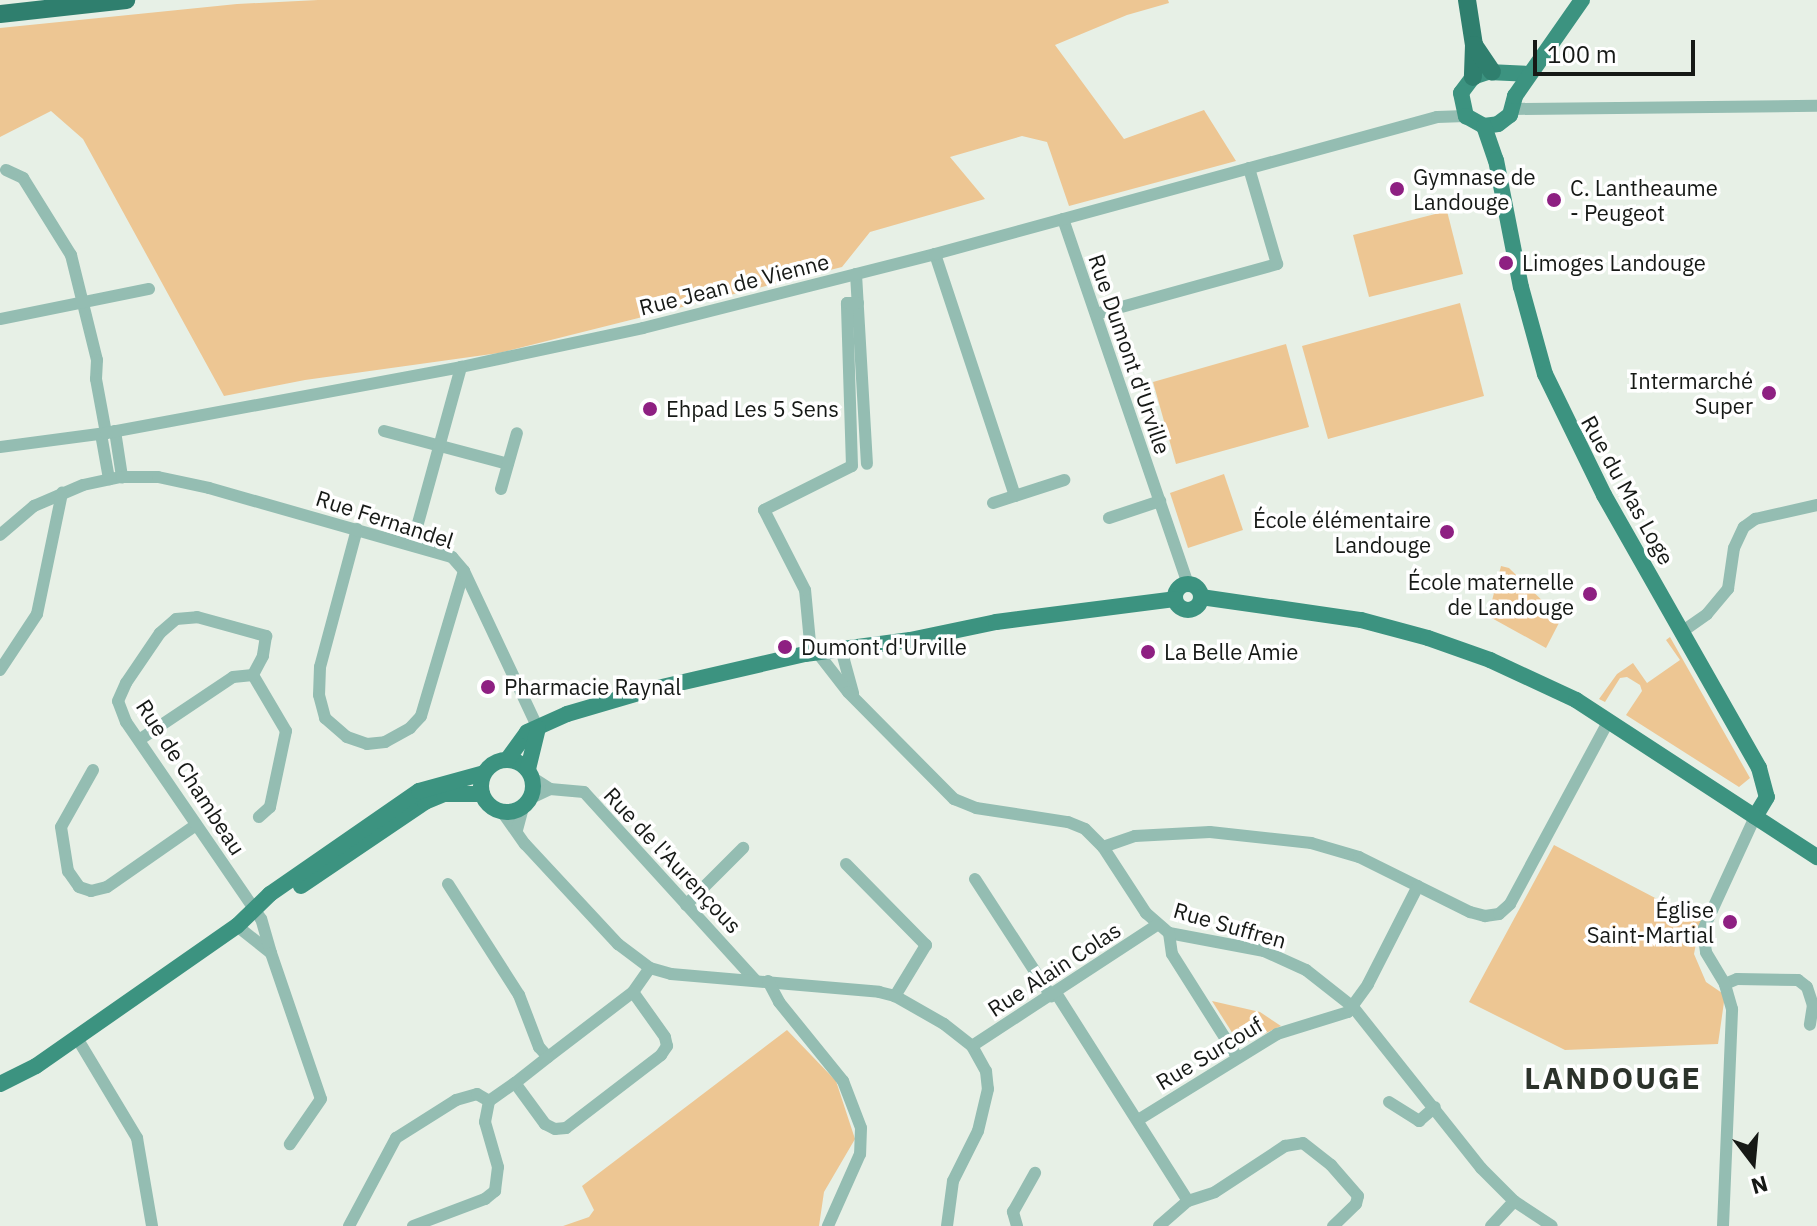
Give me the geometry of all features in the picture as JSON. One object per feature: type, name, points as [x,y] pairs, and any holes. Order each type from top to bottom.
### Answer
[{"type":"highway","points":[[0,14],[126,0]]},
{"type":"highway","points":[[1467,0],[1474,45],[1473,77]]},
{"type":"highway","points":[[1474,45],[1497,74]]},
{"type":"main road","points":[[1529,74],[1473,77],[1465,85],[1461,99],[1466,116],[1484,126],[1510,109],[1529,74],[1582,0]]},
{"type":"main road","points":[[1497,74],[1510,83],[1510,109]]},
{"type":"main road","name":"Rue du Mas Loge","points":[[1496,160],[1510,109]]},
{"type":"main road","name":"Rue du Mas Loge","points":[[1484,126],[1496,160],[1521,287],[1545,374],[1597,482],[1683,631],[1767,788],[1767,797],[1755,817]]},
{"type":"main road","points":[[1188,585],[1198,590],[1201,597],[1198,605],[1191,610],[1182,609],[1175,599],[1177,590],[1188,585]]},
{"type":"main road","points":[[1201,597],[1337,616],[1428,638],[1490,660],[1576,700],[1817,857]]},
{"type":"main road","points":[[0,1084],[36,1066],[77,1038],[237,926],[255,912],[270,894],[419,791],[484,773],[495,763],[507,760],[527,732],[567,714],[649,690],[814,653],[996,622],[1175,599]]},
{"type":"main road","points":[[484,773],[482,794],[490,806],[503,813],[527,803],[538,728]]},
{"type":"main road","points":[[507,760],[530,774]]},
{"type":"main road","points":[[255,912],[276,903],[425,802],[444,794],[482,794]]},
{"type":"street","points":[[1437,117],[1461,99]]},
{"type":"street","points":[[1510,109],[1817,106]]},
{"type":"street","name":"Rue Jean de Vienne","points":[[0,447],[107,433],[461,367],[643,328],[935,254],[1437,117],[1466,116]]},
{"type":"street","points":[[1096,314],[1277,264],[1249,168]]},
{"type":"street","points":[[6,170],[23,178],[65,245],[74,266],[97,360],[96,379],[116,478]]},
{"type":"street","name":"Rue Dumont d'Urville","points":[[1063,219],[1188,585]]},
{"type":"street","points":[[935,254],[1015,496]]},
{"type":"street","points":[[856,274],[867,464]]},
{"type":"street","points":[[0,319],[149,289]]},
{"type":"street","points":[[814,653],[805,590],[764,510],[852,466],[847,303],[858,303]]},
{"type":"street","points":[[412,545],[461,367]]},
{"type":"street","points":[[384,431],[508,464]]},
{"type":"street","points":[[501,489],[517,433]]},
{"type":"street","name":"Rue Fernandel","points":[[0,535],[34,506],[62,493],[116,478],[181,480],[452,557],[464,571],[538,728]]},
{"type":"street","points":[[993,503],[1064,480]]},
{"type":"street","points":[[0,670],[37,614],[62,493]]},
{"type":"street","points":[[1109,518],[1160,501]]},
{"type":"street","points":[[1683,631],[1707,614],[1728,589],[1734,548],[1744,527],[1755,519],[1817,505]]},
{"type":"street","points":[[357,529],[320,667],[319,695],[325,718],[347,737],[367,744],[385,742],[410,728],[421,716],[464,571]]},
{"type":"street","name":"Rue de Chambeau","points":[[253,675],[263,656],[266,636],[197,617],[176,619],[160,633],[126,683],[118,701],[139,740],[255,912],[271,953],[321,1099],[290,1144]]},
{"type":"street","name":"Rue Suffren","points":[[841,649],[855,699]]},
{"type":"street","name":"Rue Suffren","points":[[814,653],[954,799],[976,808],[1068,822],[1085,829],[1103,847],[1146,913],[1163,929],[1264,951],[1306,970],[1353,1007],[1481,1168],[1514,1201],[1552,1226]]},
{"type":"street","points":[[139,740],[233,677],[253,675],[286,731],[270,807],[259,817]]},
{"type":"street","points":[[1103,847],[1135,836],[1210,832],[1260,835],[1311,843],[1359,857],[1485,916],[1499,914],[1510,904],[1609,720]]},
{"type":"street","points":[[93,770],[61,827],[68,871],[79,887],[91,891],[107,887],[196,825]]},
{"type":"street","name":"Rue de l'Aurençous","points":[[530,774],[550,789],[584,792],[686,905],[762,980],[843,1081],[861,1128],[860,1154],[828,1226]]},
{"type":"street","points":[[517,830],[527,803],[550,789]]},
{"type":"street","points":[[503,813],[525,844],[618,944],[650,968],[671,974],[852,987],[895,996],[972,1046],[986,1071],[988,1089],[978,1131],[953,1181],[947,1226]]},
{"type":"street","points":[[1723,1226],[1732,1009],[1725,984],[1706,952],[1703,930],[1755,817]]},
{"type":"street","points":[[686,905],[743,848]]},
{"type":"street","points":[[846,864],[926,945],[895,996]]},
{"type":"street","points":[[975,879],[1138,1120],[1188,1201]]},
{"type":"street","points":[[448,884],[519,995],[539,1047],[548,1057]]},
{"type":"street","points":[[1353,1007],[1418,886]]},
{"type":"street","points":[[237,926],[271,953]]},
{"type":"street","points":[[1163,929],[1172,954],[1237,1057]]},
{"type":"street","name":"Rue Alain Colas","points":[[972,1046],[1163,929]]},
{"type":"street","points":[[413,1226],[485,1199],[495,1191],[498,1167],[485,1122],[489,1101],[633,992],[650,968]]},
{"type":"street","points":[[1725,984],[1737,979],[1798,980],[1807,987],[1813,1005],[1810,1025]]},
{"type":"street","points":[[515,1083],[545,1124],[555,1129],[566,1128],[661,1055],[667,1046],[665,1037],[633,992]]},
{"type":"street","name":"Rue Surcouf","points":[[1138,1120],[1277,1034],[1338,1016],[1353,1007]]},
{"type":"street","points":[[77,1038],[137,1138],[152,1226]]},
{"type":"street","points":[[349,1226],[396,1138],[456,1100],[477,1094],[489,1101]]},
{"type":"street","points":[[1389,1102],[1419,1121],[1435,1107]]},
{"type":"street","points":[[1159,1226],[1188,1201],[1215,1192],[1285,1146],[1303,1143],[1331,1165],[1358,1196],[1356,1204],[1333,1226]]},
{"type":"street","points":[[1012,1225],[1013,1212],[1035,1173]]},
{"type":"street","points":[[1491,1226],[1514,1201]]},
{"type":"shaded area","points":[[318,0],[1168,0],[1169,3],[1127,15],[1055,45],[1124,139],[1204,110],[1236,161],[1069,206],[1047,142],[1022,136],[950,157],[985,199],[870,232],[842,267],[499,353],[305,380],[224,396],[83,139],[51,111],[0,137],[0,28],[237,4]]},
{"type":"shaded area","points":[[1447,211],[1463,274],[1369,297],[1353,235]]},
{"type":"shaded area","points":[[1460,303],[1484,396],[1328,439],[1302,346]]},
{"type":"shaded area","points":[[1286,344],[1309,427],[1176,464],[1153,382]]},
{"type":"shaded area","points":[[1224,474],[1243,530],[1188,548],[1170,493]]},
{"type":"shaded area","points":[[1501,566],[1509,568],[1561,619],[1546,648],[1488,616]]},
{"type":"shaded area","points":[[1670,637],[1750,778],[1739,787],[1626,715],[1642,691],[1640,685],[1627,677],[1620,678],[1605,702],[1599,699],[1617,674],[1633,663],[1647,683],[1680,660],[1666,640]]},
{"type":"shaded area","points":[[1554,845],[1659,900],[1707,918],[1697,938],[1694,954],[1706,982],[1725,995],[1718,1044],[1565,1050],[1469,1002]]},
{"type":"shaded area","points":[[1212,1001],[1260,1012],[1281,1026],[1240,1045]]},
{"type":"shaded area","points":[[787,1030],[836,1081],[855,1139],[824,1192],[819,1226],[563,1226],[589,1217],[594,1210],[582,1186]]},
{"type":"place","name":"Gymnase de Landouge","points":[[1397,189]]},
{"type":"place","name":"C. Lantheaume - Peugeot","points":[[1554,200]]},
{"type":"place","name":"Limoges Landouge","points":[[1506,263]]},
{"type":"place","name":"Intermarché Super","points":[[1769,393]]},
{"type":"place","name":"Ehpad Les 5 Sens","points":[[650,409]]},
{"type":"place","name":"École élémentaire Landouge","points":[[1447,532]]},
{"type":"place","name":"École maternelle de Landouge","points":[[1590,594]]},
{"type":"place","name":"Dumont d'Urville","points":[[785,647]]},
{"type":"place","name":"La Belle Amie","points":[[1148,652]]},
{"type":"place","name":"Pharmacie Raynal","points":[[488,687]]},
{"type":"place","name":"Église Saint-Martial","points":[[1730,922]]},
{"type":"district","name":"LANDOUGE","points":[[1613,1078]]}]
